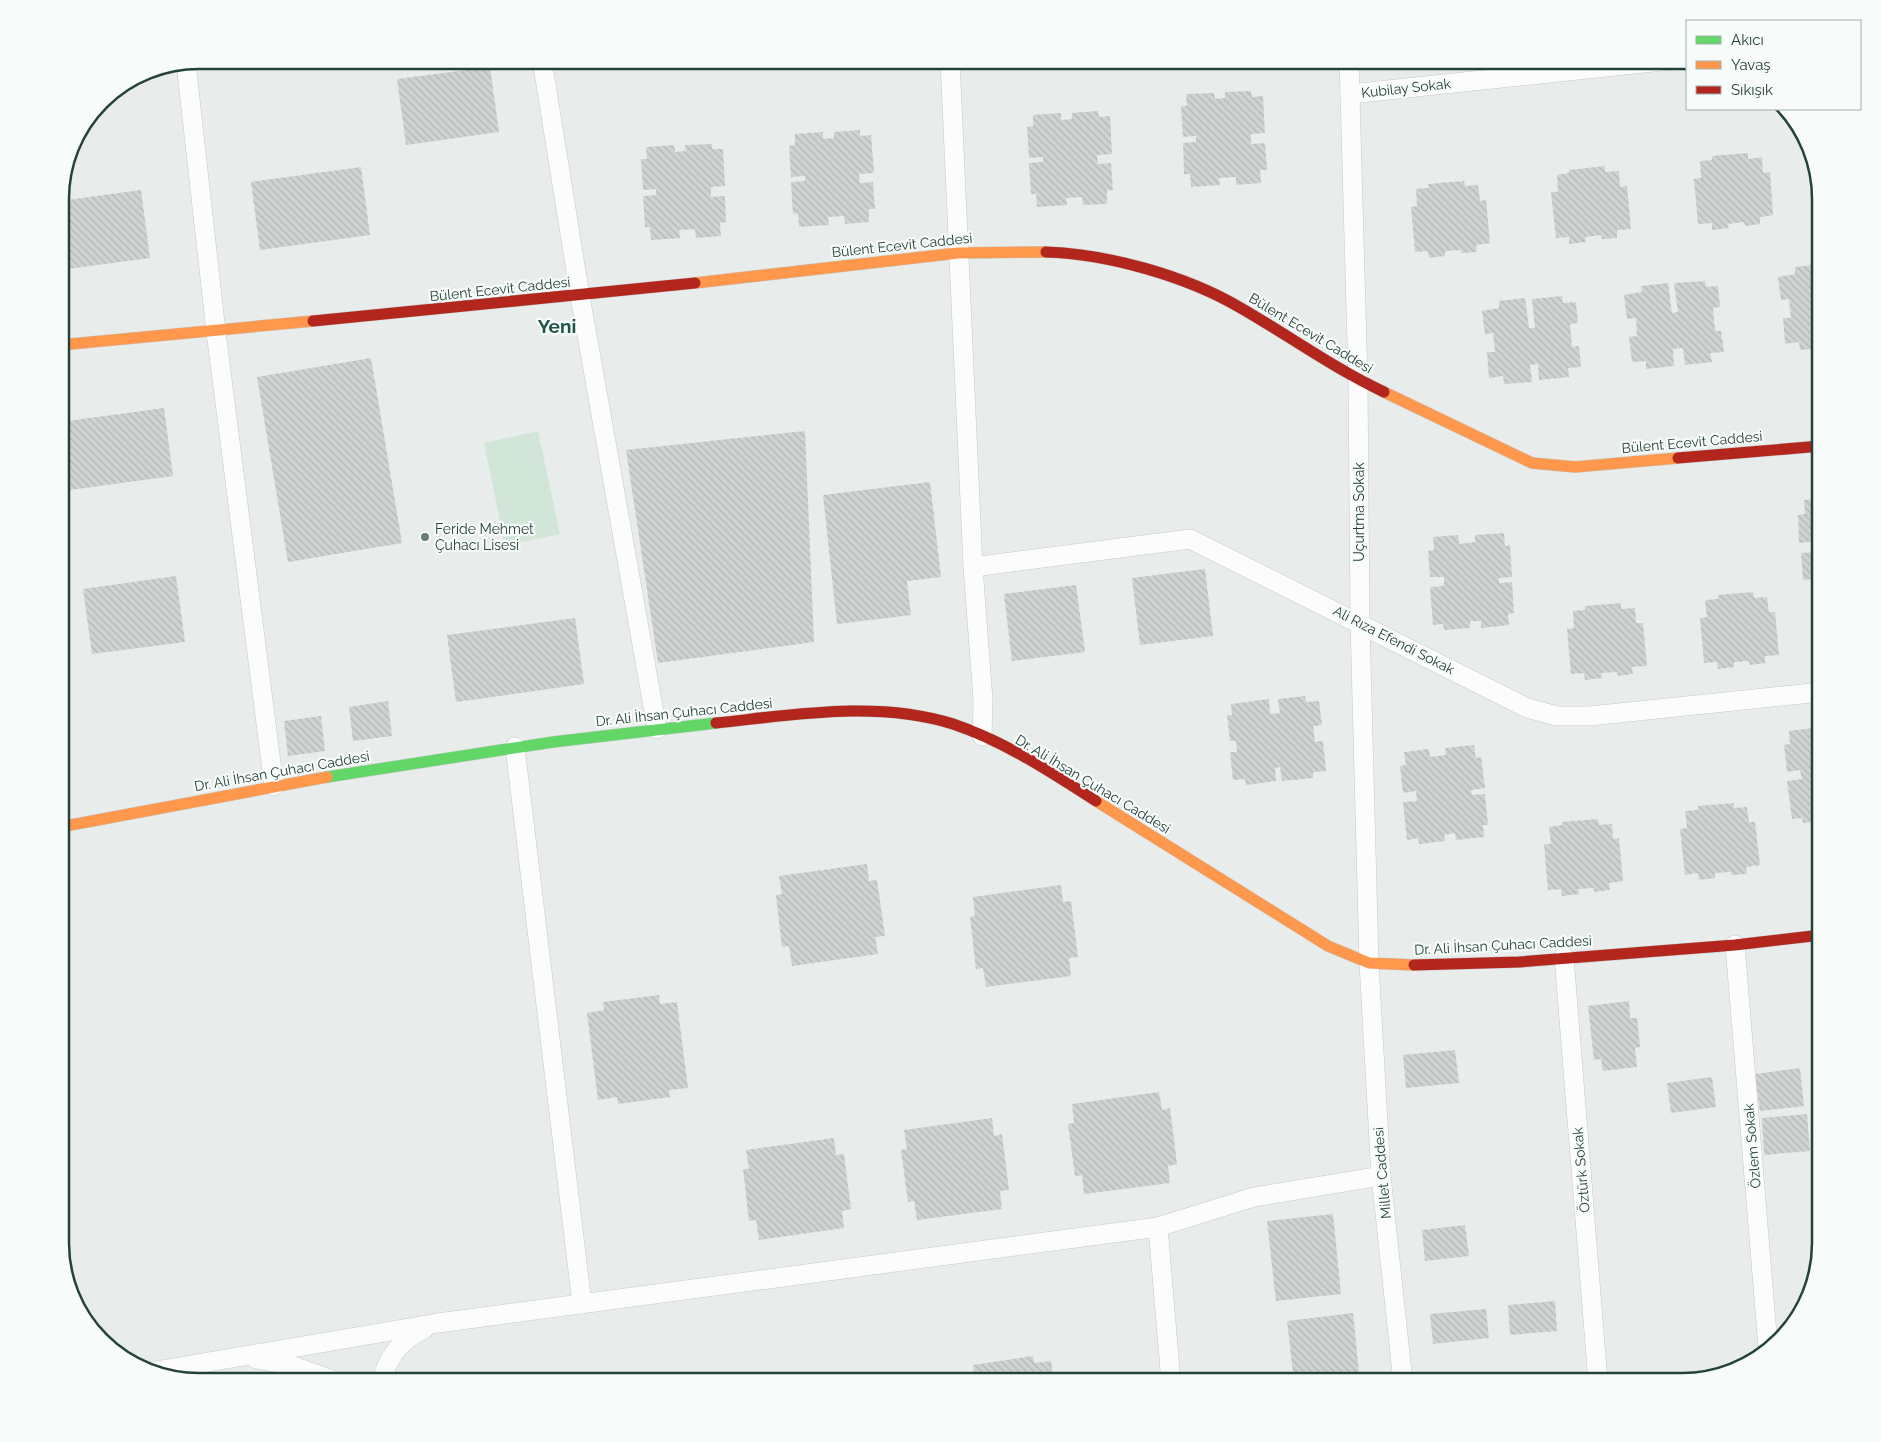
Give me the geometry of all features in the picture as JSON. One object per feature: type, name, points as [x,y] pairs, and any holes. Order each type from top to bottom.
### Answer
[{"type":"street","points":[[543,69],[580,296],[657,728]]},
{"type":"street","points":[[950,69],[973,567],[983,700],[982,736]]},
{"type":"street","name":"Uçurtma Sokak","points":[[1349,69],[1358,380],[1360,622],[1369,963]]},
{"type":"street","name":"Kubilay Sokak","points":[[1350,94],[1587,69]]},
{"type":"street","points":[[187,70],[216,332],[274,786]]},
{"type":"street","name":"Bülent Ecevit Caddesi","points":[[69,344],[216,332],[580,296],[958,252],[1048,252],[1099,258],[1148,270],[1202,289],[1238,306],[1358,380],[1518,458],[1544,466],[1576,467],[1812,447]]},
{"type":"street","name":"Ali Rıza Efendi Sokak","points":[[973,567],[1190,539],[1360,622],[1527,708],[1557,716],[1590,716],[1812,693]]},
{"type":"street","name":"Dr. Ali İhsan Çuhacı Caddesi","points":[[69,825],[274,786],[514,747],[657,728],[837,712],[877,712],[921,716],[982,736],[1040,766],[1328,946],[1369,963],[1432,966],[1519,962],[1736,945],[1812,936]]},
{"type":"street","points":[[514,747],[582,1304]]},
{"type":"street","name":"Özlem Sokak","points":[[1736,945],[1768,1341]]},
{"type":"street","name":"Öztürk Sokak","points":[[1564,957],[1597,1373]]},
{"type":"street","name":"Millet Caddesi","points":[[1369,963],[1381,1176],[1402,1373]]},
{"type":"street","points":[[167,1369],[438,1323],[1158,1227],[1254,1197],[1381,1176]]},
{"type":"street","points":[[1158,1227],[1169,1373]]},
{"type":"street","points":[[384,1373],[387,1362],[408,1338],[438,1323]]},
{"type":"street","points":[[233,1357],[290,1365],[313,1373]]},
{"type":"green space","points":[[538,431],[560,534],[505,546],[484,443]]},
{"type":"building","points":[[474,69],[490,69],[499,132],[406,145],[397,79]]},
{"type":"building","points":[[1251,91],[1252,97],[1263,96],[1265,133],[1251,134],[1251,144],[1265,143],[1267,170],[1260,170],[1261,183],[1236,185],[1236,177],[1219,178],[1220,185],[1191,187],[1190,174],[1184,174],[1183,143],[1196,142],[1196,136],[1183,137],[1181,106],[1187,106],[1186,94],[1214,93],[1215,99],[1225,98],[1225,92]]},
{"type":"building","points":[[1098,111],[1099,117],[1110,116],[1112,154],[1097,155],[1098,164],[1111,163],[1113,190],[1107,190],[1107,204],[1083,205],[1082,197],[1066,198],[1067,205],[1037,207],[1036,194],[1031,194],[1029,163],[1043,162],[1043,157],[1029,158],[1027,127],[1033,126],[1033,115],[1061,113],[1061,120],[1072,119],[1072,113]]},
{"type":"building","points":[[860,130],[860,136],[871,135],[874,173],[859,174],[860,183],[873,182],[875,209],[869,209],[869,222],[845,224],[844,216],[828,217],[829,225],[799,227],[798,213],[793,214],[791,182],[805,181],[805,176],[791,177],[789,146],[795,145],[795,134],[823,132],[823,139],[834,138],[834,132]]},
{"type":"building","points":[[712,144],[712,149],[723,149],[725,186],[711,187],[711,197],[725,196],[726,222],[720,223],[721,236],[696,238],[695,229],[679,230],[680,238],[651,240],[650,227],[645,227],[643,196],[656,195],[656,189],[643,190],[641,159],[647,159],[646,147],[674,145],[675,152],[686,151],[685,145]]},
{"type":"building","points":[[1748,153],[1748,159],[1762,157],[1763,173],[1770,172],[1773,215],[1760,217],[1760,224],[1745,226],[1744,222],[1728,224],[1729,228],[1712,230],[1712,223],[1698,224],[1694,179],[1701,178],[1700,161],[1712,160],[1712,156]]},
{"type":"building","points":[[1605,166],[1605,172],[1619,171],[1620,187],[1627,186],[1631,229],[1617,230],[1617,238],[1602,239],[1601,235],[1585,237],[1586,242],[1569,244],[1569,237],[1556,238],[1551,192],[1558,192],[1557,175],[1569,173],[1569,170]]},
{"type":"building","points":[[361,167],[370,235],[260,250],[251,182]]},
{"type":"building","points":[[1464,181],[1465,186],[1478,185],[1480,201],[1486,200],[1490,243],[1476,245],[1477,252],[1445,251],[1445,256],[1429,258],[1428,251],[1415,252],[1411,207],[1417,206],[1416,189],[1429,188],[1428,184]]},
{"type":"building","points":[[141,190],[150,258],[69,269],[69,200]]},
{"type":"building","points":[[1812,265],[1812,349],[1800,350],[1799,342],[1785,344],[1783,318],[1791,318],[1789,299],[1781,300],[1778,277],[1795,274],[1795,267]]},
{"type":"building","points":[[1705,281],[1706,287],[1718,286],[1720,307],[1713,308],[1715,331],[1721,331],[1724,352],[1710,353],[1712,362],[1685,365],[1683,348],[1673,349],[1674,366],[1646,369],[1646,361],[1632,362],[1629,337],[1637,336],[1636,318],[1627,319],[1624,295],[1642,292],[1641,286],[1668,283],[1672,313],[1678,312],[1674,283]]},
{"type":"building","points":[[1562,296],[1563,303],[1576,302],[1578,323],[1570,324],[1572,347],[1579,346],[1581,367],[1568,368],[1569,377],[1539,380],[1538,364],[1530,365],[1532,382],[1504,384],[1503,376],[1489,378],[1487,352],[1495,352],[1493,333],[1485,334],[1482,311],[1499,308],[1499,301],[1525,298],[1529,328],[1535,328],[1532,299]]},
{"type":"building","points":[[371,358],[402,543],[288,562],[257,377]]},
{"type":"building","points":[[164,408],[173,476],[69,490],[69,421]]},
{"type":"building","points":[[805,431],[814,642],[658,663],[626,450]]},
{"type":"building","points":[[930,482],[941,577],[907,581],[911,615],[837,624],[823,495]]},
{"type":"building","points":[[1804,500],[1812,500],[1812,541],[1799,543],[1798,515],[1805,514]]},
{"type":"building","points":[[1504,533],[1505,546],[1510,545],[1512,577],[1499,578],[1499,583],[1512,582],[1514,613],[1508,614],[1509,625],[1481,628],[1481,621],[1470,621],[1470,628],[1444,630],[1443,624],[1433,625],[1430,587],[1444,586],[1444,577],[1430,577],[1428,551],[1434,550],[1433,537],[1458,535],[1459,544],[1475,542],[1475,535]]},
{"type":"building","points":[[1812,552],[1812,579],[1803,580],[1801,553]]},
{"type":"building","points":[[1205,569],[1213,636],[1140,645],[1132,578]]},
{"type":"building","points":[[176,576],[185,642],[92,654],[83,589]]},
{"type":"building","points":[[1076,585],[1085,652],[1012,661],[1004,594]]},
{"type":"building","points":[[1753,592],[1754,598],[1767,597],[1769,612],[1775,612],[1779,655],[1765,656],[1765,663],[1750,665],[1749,661],[1734,662],[1734,667],[1718,669],[1717,662],[1704,663],[1700,618],[1707,617],[1705,600],[1718,599],[1718,595]]},
{"type":"building","points":[[1621,603],[1621,609],[1635,608],[1636,623],[1643,623],[1647,666],[1632,667],[1633,674],[1618,676],[1617,672],[1601,673],[1602,678],[1585,680],[1584,673],[1571,674],[1567,629],[1574,628],[1573,611],[1585,610],[1585,606]]},
{"type":"building","points":[[575,618],[584,684],[456,702],[447,635]]},
{"type":"building","points":[[1305,696],[1306,702],[1319,701],[1322,725],[1313,726],[1315,742],[1323,741],[1326,771],[1313,772],[1313,778],[1282,781],[1280,767],[1275,768],[1276,781],[1246,785],[1245,779],[1233,780],[1230,752],[1237,752],[1236,741],[1230,741],[1227,715],[1232,715],[1231,704],[1269,699],[1270,714],[1280,713],[1278,699]]},
{"type":"building","points":[[388,701],[392,736],[353,741],[349,707]]},
{"type":"building","points":[[321,716],[325,751],[288,756],[284,721]]},
{"type":"building","points":[[1812,728],[1812,822],[1803,823],[1802,818],[1792,819],[1787,781],[1802,779],[1800,770],[1787,772],[1784,745],[1790,744],[1789,731]]},
{"type":"building","points":[[1474,745],[1476,758],[1481,757],[1485,788],[1471,790],[1472,795],[1485,794],[1488,825],[1483,825],[1484,837],[1456,840],[1455,833],[1444,835],[1445,841],[1419,844],[1418,838],[1407,840],[1403,802],[1417,801],[1416,791],[1403,793],[1400,766],[1406,765],[1404,752],[1429,749],[1430,757],[1446,755],[1445,748]]},
{"type":"building","points":[[1734,803],[1734,808],[1747,807],[1749,822],[1755,822],[1760,865],[1746,867],[1747,874],[1715,873],[1715,878],[1699,880],[1698,873],[1685,875],[1680,829],[1687,828],[1685,811],[1698,810],[1698,806]]},
{"type":"building","points":[[1598,819],[1599,825],[1612,824],[1613,839],[1619,838],[1623,881],[1609,883],[1610,890],[1594,892],[1594,888],[1578,889],[1579,894],[1562,896],[1561,889],[1548,890],[1544,844],[1551,844],[1549,827],[1562,825],[1562,822]]},
{"type":"building","points":[[867,864],[869,881],[877,880],[885,936],[875,937],[878,954],[792,966],[789,946],[782,947],[776,895],[782,894],[779,876]]},
{"type":"building","points":[[1061,885],[1063,902],[1071,901],[1078,957],[1069,958],[1071,976],[986,987],[983,968],[976,969],[970,917],[975,916],[973,897]]},
{"type":"building","points":[[659,995],[660,1004],[677,1002],[688,1088],[669,1090],[670,1097],[618,1104],[617,1097],[598,1100],[587,1013],[604,1010],[603,1002]]},
{"type":"building","points":[[1629,1001],[1630,1018],[1637,1018],[1640,1047],[1635,1048],[1637,1067],[1603,1071],[1601,1059],[1594,1060],[1588,1006]]},
{"type":"building","points":[[1455,1050],[1459,1083],[1406,1088],[1403,1055]]},
{"type":"building","points":[[1800,1068],[1804,1106],[1760,1111],[1755,1074]]},
{"type":"building","points":[[1712,1077],[1716,1107],[1671,1113],[1667,1083]]},
{"type":"building","points":[[1159,1092],[1162,1110],[1170,1108],[1177,1164],[1168,1166],[1170,1183],[1084,1194],[1082,1175],[1075,1176],[1068,1124],[1074,1123],[1072,1104]]},
{"type":"building","points":[[1807,1114],[1810,1151],[1764,1155],[1762,1118]]},
{"type":"building","points":[[992,1118],[994,1136],[1002,1134],[1009,1190],[1000,1191],[1002,1209],[917,1220],[914,1201],[908,1202],[901,1150],[907,1149],[904,1130]]},
{"type":"building","points":[[834,1138],[836,1155],[844,1154],[851,1209],[842,1211],[844,1228],[759,1240],[756,1220],[749,1221],[743,1169],[749,1169],[746,1150]]},
{"type":"building","points":[[1333,1214],[1341,1294],[1276,1301],[1267,1221]]},
{"type":"building","points":[[1465,1225],[1469,1256],[1425,1261],[1422,1230]]},
{"type":"building","points":[[1555,1301],[1557,1331],[1510,1335],[1508,1305]]},
{"type":"building","points":[[1486,1309],[1489,1338],[1433,1344],[1430,1314]]},
{"type":"building","points":[[1353,1313],[1359,1373],[1293,1373],[1287,1321]]},
{"type":"building","points":[[1033,1356],[1034,1363],[1051,1361],[1053,1373],[974,1373],[973,1365]]},
{"type":"traffic: fast","points":[[327,777],[553,742],[716,723]]},
{"type":"traffic: slow","points":[[695,283],[958,253],[1046,252]]},
{"type":"traffic: slow","points":[[69,344],[313,321]]},
{"type":"traffic: slow","points":[[1384,392],[1532,463],[1575,467],[1678,458]]},
{"type":"traffic: slow","points":[[69,825],[327,777]]},
{"type":"traffic: slow","points":[[1096,801],[1328,946],[1369,963],[1414,965]]},
{"type":"traffic: jam","points":[[1046,252],[1095,257],[1120,262],[1195,286],[1239,307],[1329,362],[1384,392]]},
{"type":"traffic: jam","points":[[313,321],[695,283]]},
{"type":"traffic: jam","points":[[1678,458],[1812,447]]},
{"type":"traffic: jam","points":[[716,723],[805,713],[865,711],[924,717],[953,724],[991,739],[1027,758],[1096,801]]},
{"type":"traffic: jam","points":[[1414,965],[1519,962],[1735,945],[1812,936]]},
{"type":"place","name":"Feride Mehmet Çuhacı Lisesi","points":[[425,537]]},
{"type":"district","name":"Yeni","points":[[557,326]]}]
